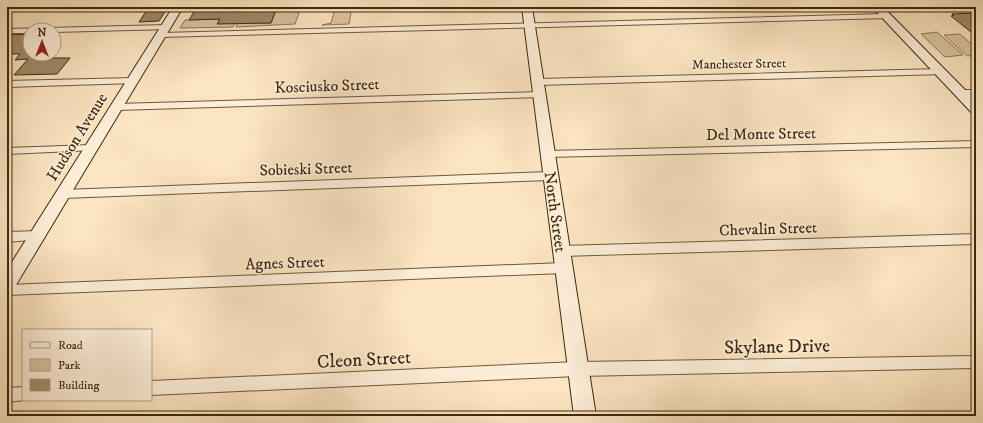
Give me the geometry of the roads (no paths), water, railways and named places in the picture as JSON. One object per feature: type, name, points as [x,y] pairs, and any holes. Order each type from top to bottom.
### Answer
[{"type":"main road","name":"Hudson Avenue","points":[[7,285],[178,7]]},
{"type":"main road","name":"North Street","points":[[527,7],[585,416]]},
{"type":"main road","points":[[877,7],[976,109]]},
{"type":"street","points":[[7,30],[164,31],[529,25],[886,16]]},
{"type":"street","name":"Manchester Street","points":[[538,89],[940,72]]},
{"type":"street","points":[[7,84],[133,81]]},
{"type":"street","name":"Kosciusko Street","points":[[117,107],[538,89]]},
{"type":"street","points":[[961,93],[976,93]]},
{"type":"street","name":"Del Monte Street","points":[[547,154],[976,144]]},
{"type":"street","points":[[7,151],[92,148]]},
{"type":"street","name":"Sobieski Street","points":[[63,194],[550,176]]},
{"type":"street","points":[[7,237],[38,236]]},
{"type":"street","name":"Chevalin Street","points":[[562,259],[976,239]]},
{"type":"street","name":"Agnes Street","points":[[7,290],[562,259]]},
{"type":"street","name":"Skylane Drive","points":[[578,369],[976,362]]},
{"type":"street","name":"Cleon Street","points":[[152,388],[578,369]]},
{"type":"street","points":[[7,395],[22,394]]}]
